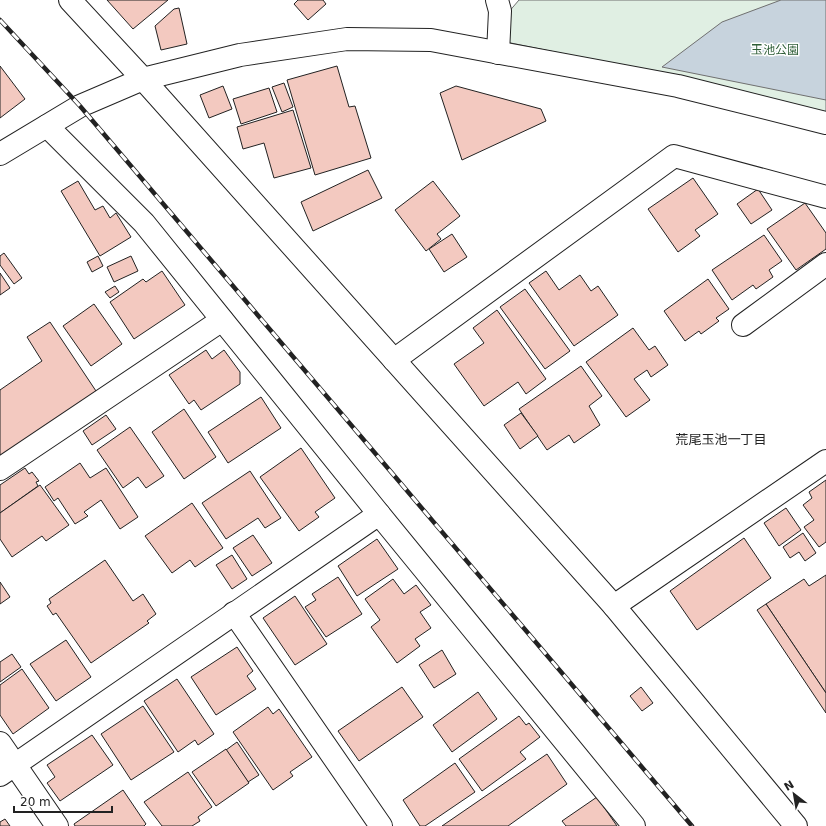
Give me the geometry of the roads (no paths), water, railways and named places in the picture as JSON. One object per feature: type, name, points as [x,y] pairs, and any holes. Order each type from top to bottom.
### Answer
[{"type":"street","points":[[70,0],[143,79],[614,606],[796,826]]},
{"type":"street","points":[[498,53],[502,4]]},
{"type":"street","points":[[0,154],[80,106],[143,79],[240,56],[347,38],[431,40],[678,86],[826,124]]},
{"type":"street","points":[[47,126],[144,223],[634,826]]},
{"type":"street","points":[[394,360],[674,156],[826,197]]},
{"type":"street","points":[[743,325],[826,264]]},
{"type":"street","points":[[0,469],[222,320]]},
{"type":"street","points":[[614,606],[826,461]]},
{"type":"street","points":[[8,770],[379,514]]},
{"type":"street","points":[[234,613],[381,826]]},
{"type":"street","points":[[0,743],[8,770],[57,826]]},
{"type":"railway","points":[[0,20],[80,106],[692,826]]},
{"type":"district","name":"荒尾玉池一丁目","points":[[721,439]]},
{"type":"park label","name":"玉池公園","points":[[775,50]]}]
